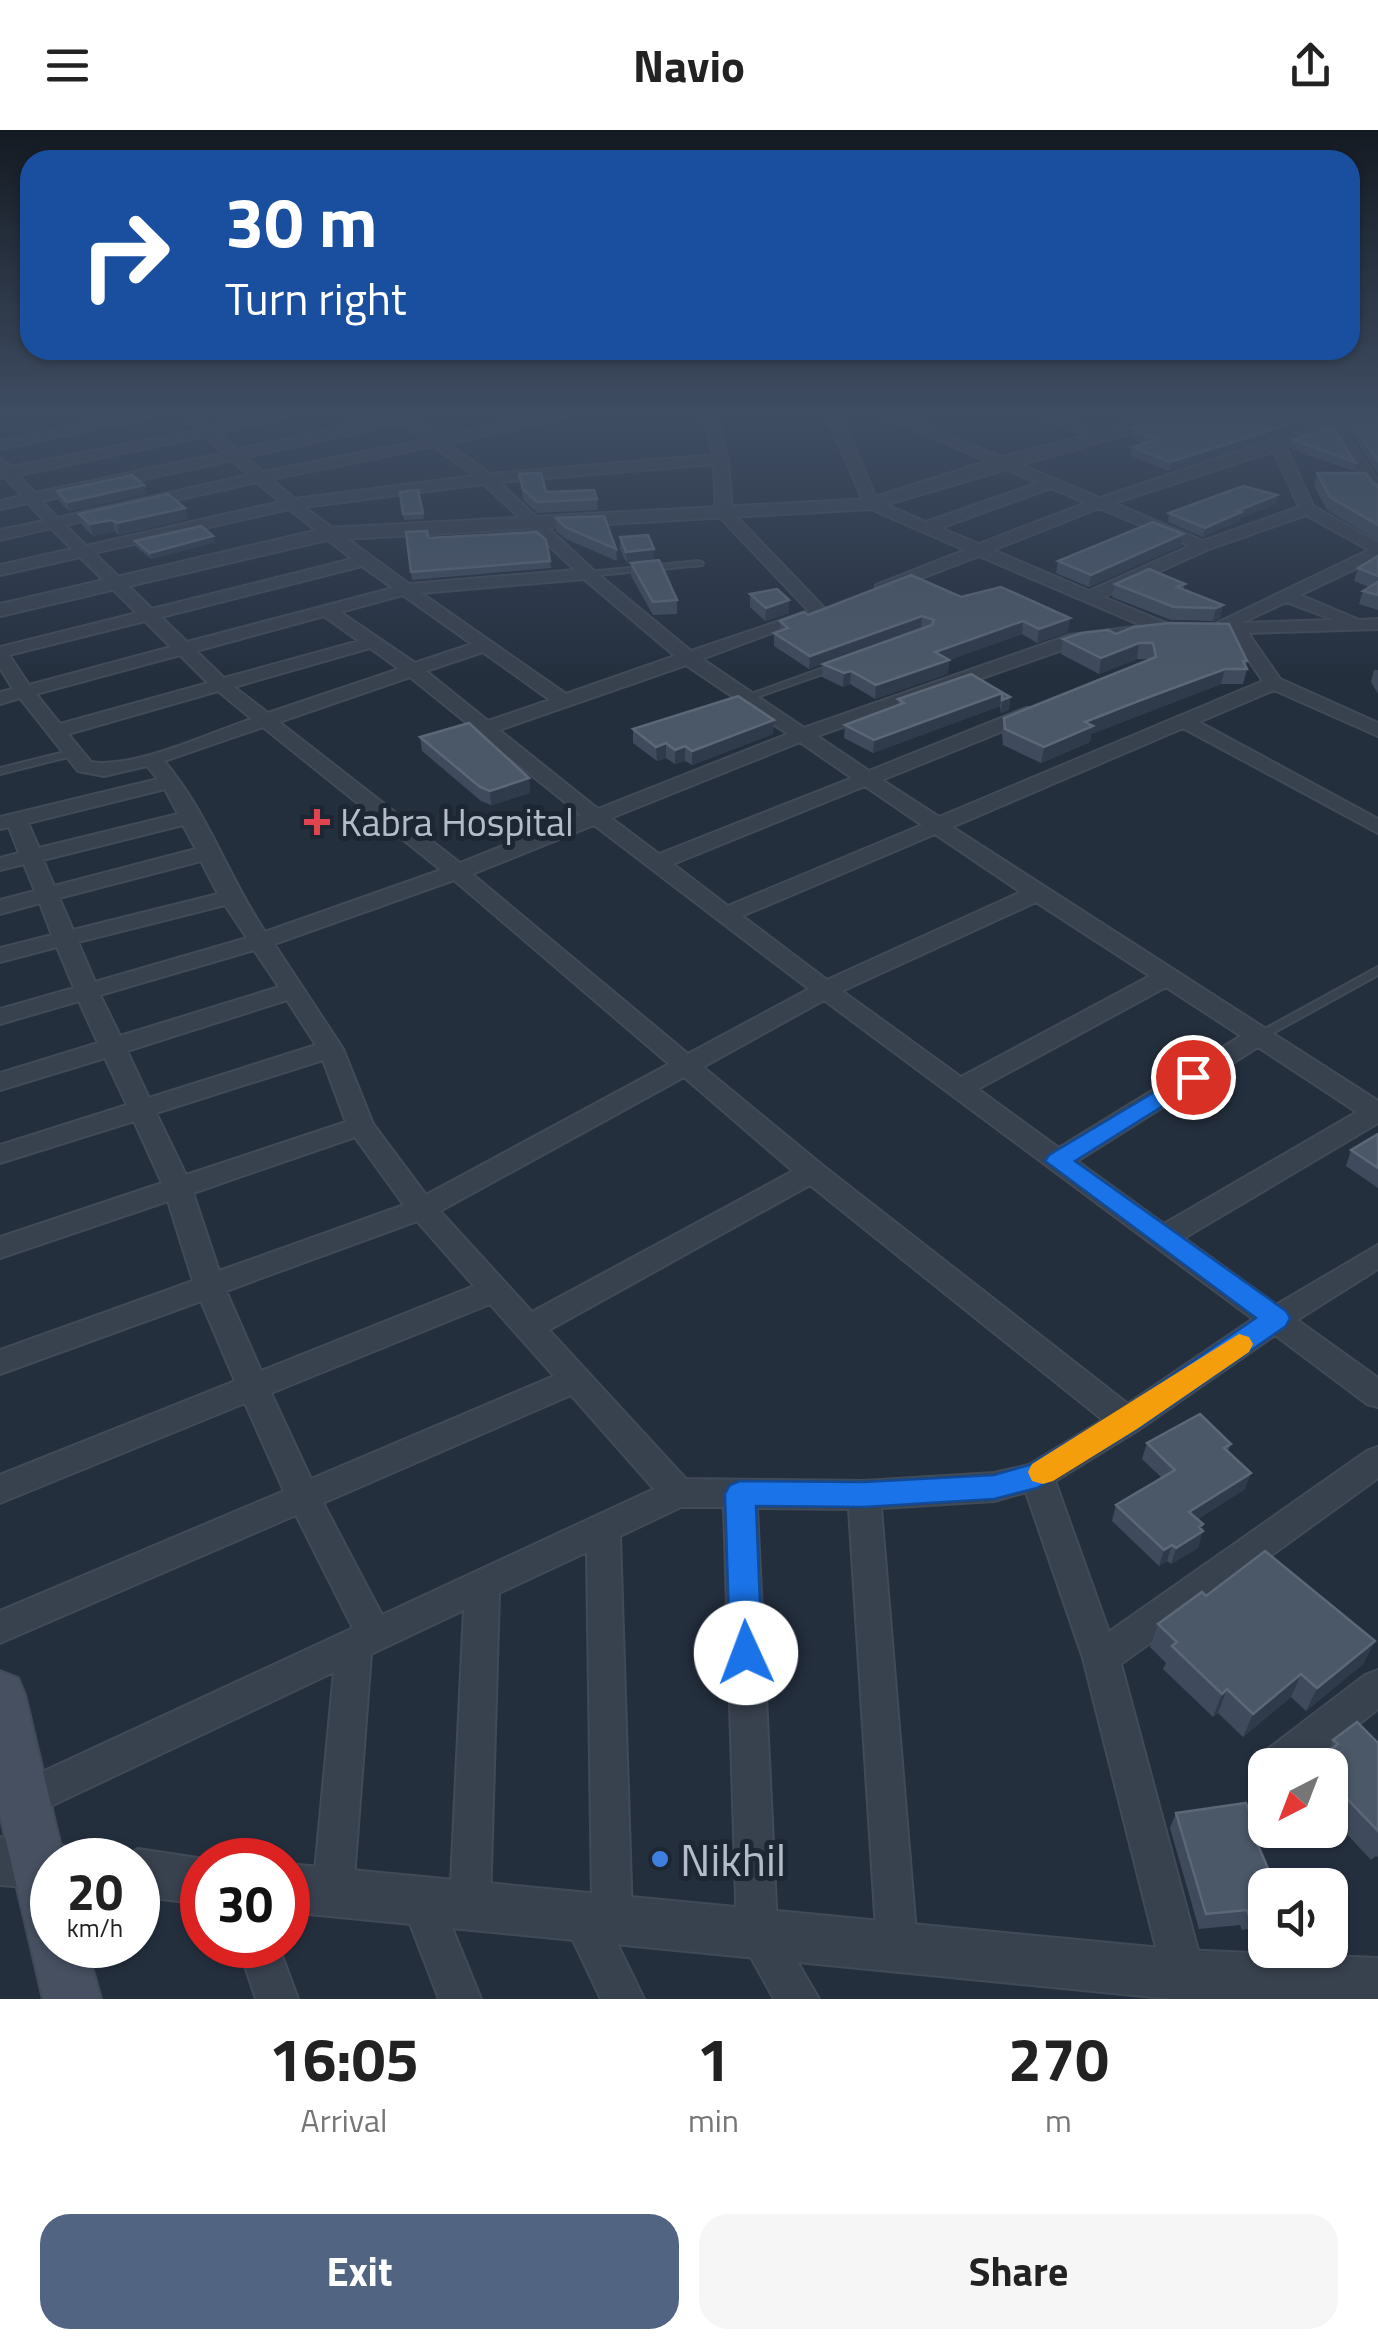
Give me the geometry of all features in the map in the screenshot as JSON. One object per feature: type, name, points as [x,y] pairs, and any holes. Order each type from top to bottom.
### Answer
[{"type":"main road","points":[[0,1694],[23,1800],[29,1863]]},
{"type":"main road","points":[[63,1968],[72,1999]]},
{"type":"street","points":[[36,503],[221,685],[457,872],[812,1172],[1127,1421]]},
{"type":"street","points":[[0,535],[140,503]]},
{"type":"street","points":[[0,570],[296,503]]},
{"type":"street","points":[[514,503],[588,574],[688,658],[1037,893],[1377,1112],[1162,1238]]},
{"type":"street","points":[[723,503],[724,514],[820,612]]},
{"type":"street","points":[[928,528],[997,503]]},
{"type":"street","points":[[1304,503],[1307,509],[1378,551]]},
{"type":"street","points":[[290,504],[564,701]]},
{"type":"street","points":[[0,610],[328,534],[870,504],[1166,629]]},
{"type":"street","points":[[874,591],[1097,504],[1204,546]]},
{"type":"street","points":[[1091,596],[1204,546],[1307,509]]},
{"type":"street","points":[[1213,630],[1378,551]]},
{"type":"street","points":[[367,560],[0,654],[73,754],[85,767],[104,770],[152,759],[486,645]]},
{"type":"street","points":[[0,698],[407,589],[588,574]]},
{"type":"street","points":[[1286,596],[1373,624]]},
{"type":"street","points":[[486,728],[838,605]]},
{"type":"street","points":[[327,611],[413,670],[595,816],[826,990],[1378,1395]]},
{"type":"street","points":[[0,1017],[261,941],[457,872],[799,736],[1076,639],[1166,629],[1373,624]]},
{"type":"street","points":[[1237,630],[1274,683],[1378,730]]},
{"type":"street","points":[[56,731],[370,644]]},
{"type":"street","points":[[726,915],[1274,683]]},
{"type":"street","points":[[657,863],[1052,704]]},
{"type":"street","points":[[1184,722],[1378,828]]},
{"type":"street","points":[[152,759],[172,782],[231,897],[331,1049],[361,1126],[422,1210],[678,1493]]},
{"type":"street","points":[[172,782],[8,821],[34,856],[64,938],[178,1188],[210,1286],[364,1641],[310,1890],[897,1945],[1186,1987],[1378,1983]]},
{"type":"street","points":[[0,864],[191,817]]},
{"type":"street","points":[[0,907],[210,852]]},
{"type":"street","points":[[0,1362],[422,1210],[826,990],[1037,893]]},
{"type":"street","points":[[0,954],[231,897]]},
{"type":"street","points":[[960,1089],[1168,976]]},
{"type":"street","points":[[0,1082],[292,991]]},
{"type":"street","points":[[1057,1161],[1260,1034]]},
{"type":"street","points":[[0,1154],[331,1049]]},
{"type":"street","points":[[0,1248],[361,1126]]},
{"type":"street","points":[[527,1328],[812,1172]]},
{"type":"street","points":[[23,1800],[678,1493],[864,1494],[994,1487],[1037,1476],[1378,1255]]},
{"type":"street","points":[[0,1489],[494,1290]]},
{"type":"street","points":[[0,1627],[574,1381]]},
{"type":"street","points":[[1101,1658],[1378,1460]]},
{"type":"street","points":[[1037,1476],[1101,1658],[1186,1987]]},
{"type":"street","points":[[740,1494],[757,1932],[798,1999]]},
{"type":"street","points":[[864,1494],[897,1945]]},
{"type":"street","points":[[602,1528],[596,1916],[623,1999]]},
{"type":"street","points":[[470,1904],[482,1585]]},
{"type":"street","points":[[1298,1748],[1378,1687]]},
{"type":"street","points":[[422,1900],[460,1999]]},
{"type":"street","points":[[267,1968],[278,1999]]},
{"type":"lane","points":[[588,574],[698,562]]},
{"type":"lane","points":[[745,698],[853,660]]},
{"type":"lane","points":[[0,772],[73,754]]},
{"type":"lane","points":[[1260,1034],[1378,970]]},
{"type":"building","points":[[127,503],[179,503],[185,508],[117,523],[112,520],[90,524],[79,514]]},
{"type":"building","points":[[402,503],[421,503],[423,513],[403,514]]},
{"type":"building","points":[[1196,503],[1256,503],[1205,528],[1169,513]]},
{"type":"building","points":[[1341,503],[1378,503],[1378,525]]},
{"type":"building","points":[[604,516],[616,549],[565,527],[556,518]]},
{"type":"building","points":[[1153,522],[1183,534],[1091,575],[1058,561]]},
{"type":"building","points":[[201,526],[213,536],[150,553],[135,541]]},
{"type":"building","points":[[427,531],[428,538],[537,532],[546,540],[550,561],[411,572],[406,532]]},
{"type":"building","points":[[648,535],[654,549],[626,552],[620,537]]},
{"type":"building","points":[[1378,556],[1378,576],[1358,568]]},
{"type":"building","points":[[659,560],[677,600],[653,602],[631,563]]},
{"type":"building","points":[[1149,569],[1185,584],[1177,587],[1223,605],[1174,607],[1115,584]]},
{"type":"building","points":[[911,575],[961,597],[1001,587],[1070,618],[1039,629],[1023,621],[935,652],[949,660],[876,685],[851,671],[844,673],[823,664],[932,625],[934,620],[922,616],[810,656],[774,633],[788,628],[780,621],[804,612],[808,615]]},
{"type":"building","points":[[1378,582],[1378,595],[1363,591]]},
{"type":"building","points":[[777,589],[789,600],[766,608],[750,594]]},
{"type":"building","points":[[1229,624],[1247,669],[1225,669],[1141,700],[1085,722],[1093,726],[1044,747],[1005,729],[1004,718],[1156,657],[1153,643],[1139,643],[1101,658],[1063,639],[1082,633],[1108,630],[1116,634],[1134,627]]},
{"type":"building","points":[[971,674],[1010,697],[1002,700],[1002,693],[874,740],[845,725],[904,703],[898,699]]},
{"type":"building","points":[[738,696],[774,720],[692,751],[685,746],[675,750],[666,743],[656,747],[633,729]]},
{"type":"building","points":[[469,723],[529,778],[490,791],[420,737]]},
{"type":"building","points":[[1378,1134],[1378,1168],[1351,1150]]},
{"type":"building","points":[[1200,1414],[1231,1444],[1224,1448],[1251,1473],[1189,1512],[1203,1524],[1199,1527],[1203,1531],[1176,1548],[1172,1545],[1164,1550],[1116,1505],[1175,1470],[1147,1443]]},
{"type":"building","points":[[1265,1551],[1375,1641],[1317,1688],[1301,1674],[1253,1714],[1227,1689],[1222,1694],[1172,1646],[1177,1642],[1158,1624],[1202,1592],[1206,1596]]},
{"type":"building","points":[[1357,1722],[1378,1743],[1378,1831],[1348,1800],[1348,1748],[1333,1748],[1338,1744],[1333,1740]]},
{"type":"building","points":[[1246,1803],[1248,1848],[1259,1848],[1268,1868],[1248,1868],[1248,1913],[1247,1910],[1206,1914],[1176,1813]]},
{"type":"slow traffic","points":[[1043,1472],[1127,1421],[1239,1344]]},
{"type":"place","name":"Kabra Hospital","points":[[317,822]]},
{"type":"place","name":"Nikhil","points":[[660,1859]]},
{"type":"route","points":[[746,1653],[740,1494],[961,1489],[994,1487],[1037,1476],[1127,1421],[1276,1318],[1057,1161],[1193,1077]]}]
